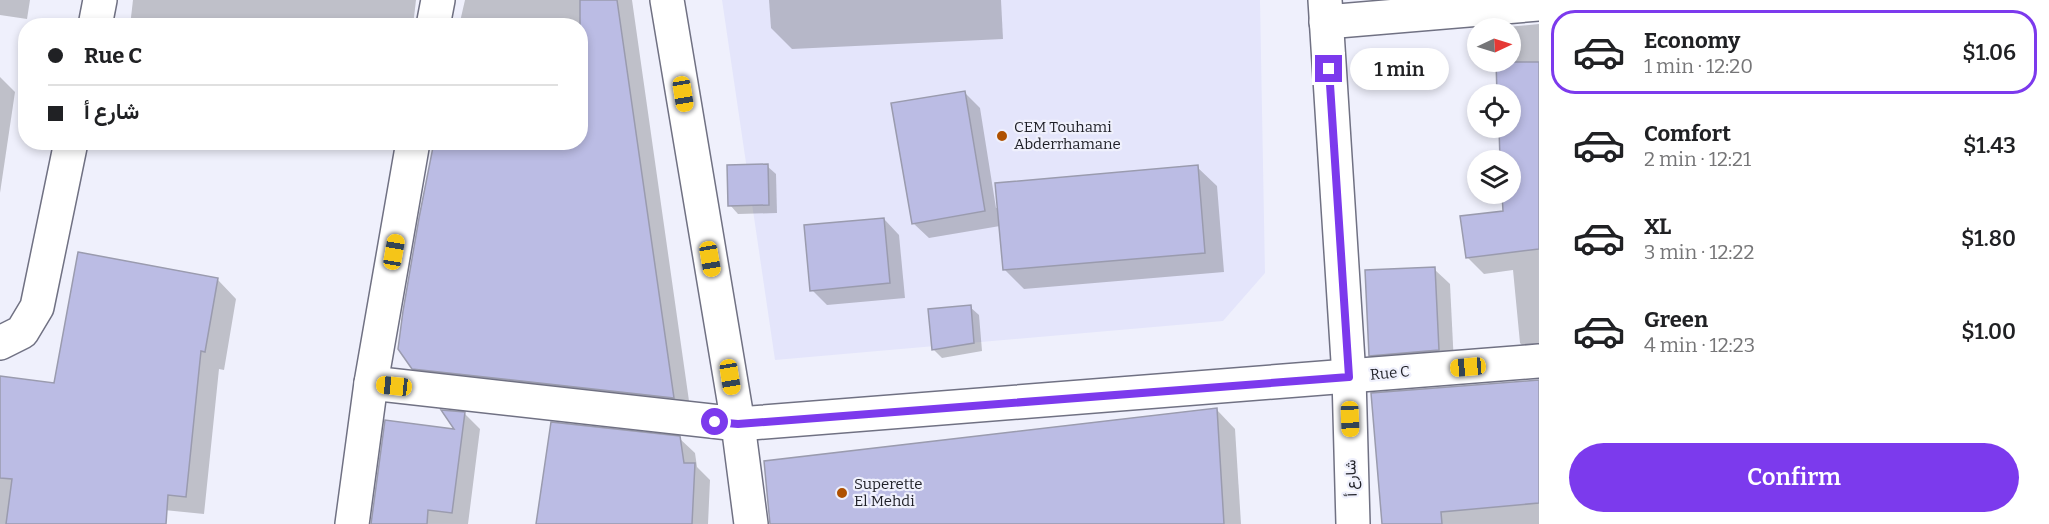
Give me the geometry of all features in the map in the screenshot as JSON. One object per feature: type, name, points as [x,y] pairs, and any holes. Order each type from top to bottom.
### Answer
[{"type":"street","points":[[97,18],[100,0]]},
{"type":"street","points":[[435,18],[438,0]]},
{"type":"street","points":[[667,0],[738,424],[751,524]]},
{"type":"street","points":[[1326,11],[1539,4]]},
{"type":"street","name":"شارع أ","points":[[1326,11],[1349,377],[1353,524]]},
{"type":"street","points":[[0,343],[22,332],[38,307],[69,150]]},
{"type":"street","points":[[352,524],[371,383],[412,150]]},
{"type":"street","name":"Rue C","points":[[371,383],[738,424],[1539,361]]},
{"type":"street","points":[[1339,524],[1349,377]]},
{"type":"street","name":"شارع أ","points":[[1342,488],[1344,524]]},
{"type":"shaded area","name":"CEM Touhami Abderrhamane","points":[[722,0],[1260,0],[1265,273],[1223,321],[775,360]]},
{"type":"building","points":[[580,0],[617,0],[674,398],[412,369],[398,349],[432,150],[588,150],[588,18],[580,18]]},
{"type":"building","points":[[1521,62],[1539,62],[1539,249],[1466,258],[1460,216],[1503,211],[1503,204],[1521,204],[1521,150],[1500,150],[1499,138],[1521,138],[1521,84],[1497,84],[1496,72],[1521,72]]},
{"type":"building","points":[[965,91],[985,211],[912,224],[891,103]]},
{"type":"building","points":[[768,164],[769,205],[728,206],[727,165]]},
{"type":"building","points":[[1198,165],[1205,253],[1003,270],[995,183]]},
{"type":"building","points":[[884,218],[890,283],[810,291],[804,225]]},
{"type":"building","points":[[78,252],[218,278],[205,352],[201,351],[186,497],[168,495],[166,524],[6,524],[12,479],[0,478],[0,376],[54,383]]},
{"type":"building","points":[[1435,267],[1439,350],[1369,356],[1365,270]]},
{"type":"building","points":[[971,305],[974,343],[932,350],[928,309]]},
{"type":"building","points":[[1539,380],[1539,503],[1441,512],[1442,524],[1382,524],[1371,393]]},
{"type":"building","points":[[1217,408],[1224,524],[770,524],[764,461]]},
{"type":"building","points":[[441,410],[465,412],[452,513],[428,510],[427,524],[371,524],[385,420],[454,429]]},
{"type":"building","points":[[551,422],[680,436],[684,463],[695,463],[692,524],[536,524]]},
{"type":"place","name":"CEM Touhami Abderrhamane","points":[[1002,136]]},
{"type":"place","name":"Superette El Mehdi","points":[[842,493]]},
{"type":"route","points":[[715,422],[738,424],[1349,377],[1329,69]]}]
